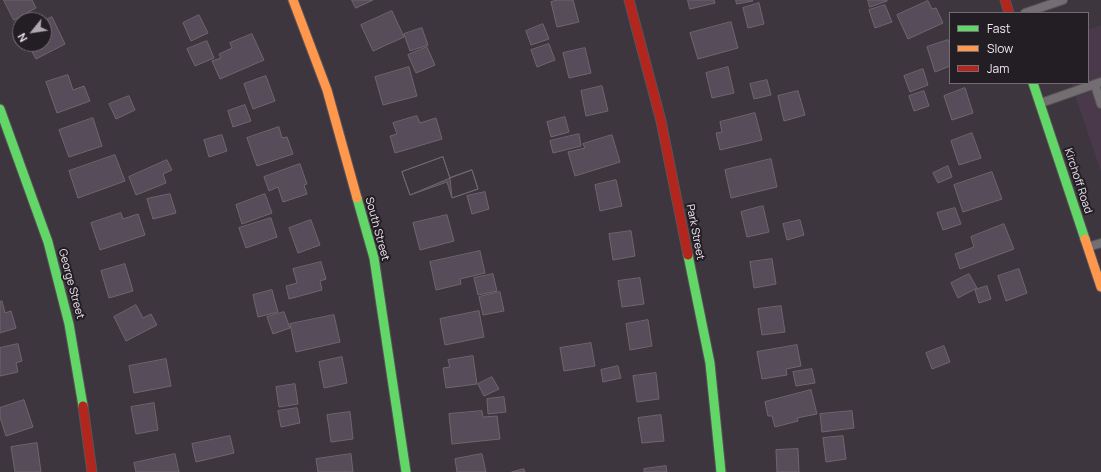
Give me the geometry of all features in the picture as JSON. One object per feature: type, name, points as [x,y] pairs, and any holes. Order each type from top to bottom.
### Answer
[{"type":"street","name":"South Street","points":[[293,0],[327,90],[374,258],[406,472]]},
{"type":"street","name":"Park Street","points":[[629,0],[660,121],[710,363],[721,472]]},
{"type":"street","points":[[1005,0],[1009,12]]},
{"type":"street","name":"Kirchoff Road","points":[[1033,84],[1101,287]]},
{"type":"street","name":"George Street","points":[[0,109],[48,242],[69,324],[85,419],[92,472]]},
{"type":"lane","points":[[1028,12],[1063,0]]},
{"type":"lane","points":[[1040,104],[1098,84],[1101,104]]},
{"type":"lane","points":[[1087,248],[1101,243]]},
{"type":"shaded area","points":[[1101,25],[1101,172],[1071,84],[1089,84],[1089,30]]},
{"type":"building","points":[[4,0],[32,0],[36,8],[29,12],[12,12],[12,16]]},
{"type":"building","points":[[352,0],[373,0],[356,8]]},
{"type":"building","points":[[558,0],[573,0],[579,22],[557,27],[551,2]]},
{"type":"building","points":[[688,0],[714,0],[715,3],[690,9]]},
{"type":"building","points":[[736,0],[752,0],[753,1],[737,4]]},
{"type":"building","points":[[868,0],[887,0],[887,1],[870,7]]},
{"type":"building","points":[[928,1],[932,9],[936,8],[943,23],[908,39],[897,15]]},
{"type":"building","points":[[759,3],[764,24],[748,28],[743,8]]},
{"type":"building","points":[[885,5],[892,22],[875,28],[869,10]]},
{"type":"building","points":[[392,11],[404,37],[373,51],[361,25]]},
{"type":"building","points":[[199,15],[208,33],[191,41],[183,23]]},
{"type":"building","points":[[52,17],[65,44],[52,51]]},
{"type":"building","points":[[731,22],[738,48],[698,59],[690,33]]},
{"type":"building","points":[[543,24],[549,39],[531,45],[526,31]]},
{"type":"building","points":[[422,28],[428,45],[410,51],[404,34]]},
{"type":"building","points":[[252,34],[264,60],[220,79],[212,61],[221,58],[219,54],[232,48],[230,43]]},
{"type":"building","points":[[948,40],[949,66],[935,72],[927,47]]},
{"type":"building","points":[[207,41],[214,58],[195,66],[187,49]]},
{"type":"building","points":[[549,44],[555,60],[537,67],[531,50]]},
{"type":"building","points":[[427,47],[435,65],[416,73],[408,55]]},
{"type":"building","points":[[585,48],[591,73],[569,78],[563,53]]},
{"type":"building","points":[[32,52],[50,52],[36,59]]},
{"type":"building","points":[[409,67],[417,96],[383,105],[375,77]]},
{"type":"building","points":[[728,67],[734,93],[712,98],[706,73]]},
{"type":"building","points":[[923,69],[928,85],[910,92],[904,76]]},
{"type":"building","points":[[68,75],[73,90],[84,86],[90,101],[57,113],[46,82]]},
{"type":"building","points":[[266,76],[275,101],[253,109],[244,84]]},
{"type":"building","points":[[767,80],[771,95],[754,99],[750,84]]},
{"type":"building","points":[[602,86],[608,111],[586,116],[581,91]]},
{"type":"building","points":[[965,88],[973,113],[952,120],[944,96]]},
{"type":"building","points":[[798,91],[805,115],[784,121],[778,96]]},
{"type":"building","points":[[924,91],[929,106],[914,111],[909,96]]},
{"type":"building","points":[[129,96],[135,110],[116,119],[109,104]]},
{"type":"building","points":[[245,105],[251,121],[233,127],[228,111]]},
{"type":"building","points":[[755,113],[762,140],[720,150],[716,133],[722,132],[720,122]]},
{"type":"building","points":[[417,116],[420,123],[436,118],[442,139],[395,153],[390,136],[397,134],[393,123]]},
{"type":"building","points":[[565,117],[569,132],[551,137],[547,122]]},
{"type":"building","points":[[93,118],[102,146],[69,157],[59,130]]},
{"type":"building","points":[[279,127],[282,138],[287,137],[293,154],[257,166],[247,138]]},
{"type":"building","points":[[972,133],[981,158],[959,165],[951,141]]},
{"type":"building","points":[[579,134],[581,146],[553,153],[550,141]]},
{"type":"building","points":[[222,135],[227,151],[209,157],[204,140]]},
{"type":"building","points":[[612,135],[620,162],[575,176],[568,152],[585,148],[583,144]]},
{"type":"building","points":[[115,155],[125,181],[78,198],[69,171]]},
{"type":"building","points":[[443,157],[450,178],[410,195],[402,172]]},
{"type":"building","points":[[443,157],[450,178],[472,170],[478,189],[452,198],[447,182],[410,195],[402,172]]},
{"type":"building","points":[[771,159],[777,187],[731,198],[725,170]]},
{"type":"building","points":[[167,160],[172,170],[163,174],[166,183],[136,195],[129,177]]},
{"type":"building","points":[[300,164],[307,184],[304,185],[307,194],[283,202],[278,187],[269,191],[264,177]]},
{"type":"building","points":[[948,166],[952,177],[938,183],[933,173]]},
{"type":"building","points":[[472,170],[478,189],[452,198],[450,178]]},
{"type":"building","points":[[992,172],[1002,199],[963,212],[954,185]]},
{"type":"building","points":[[616,180],[622,206],[600,211],[595,185]]},
{"type":"building","points":[[485,192],[489,209],[472,214],[467,196]]},
{"type":"building","points":[[170,194],[176,213],[153,219],[147,199]]},
{"type":"building","points":[[265,194],[272,213],[242,224],[236,205]]},
{"type":"building","points":[[763,206],[769,232],[747,237],[741,212]]},
{"type":"building","points":[[955,208],[961,224],[943,230],[937,213]]},
{"type":"building","points":[[121,213],[123,219],[138,214],[145,235],[100,250],[91,223]]},
{"type":"building","points":[[447,215],[454,241],[420,250],[413,223]]},
{"type":"building","points":[[271,218],[277,237],[246,248],[239,228]]},
{"type":"building","points":[[311,220],[320,245],[298,253],[289,228]]},
{"type":"building","points":[[800,220],[804,235],[787,240],[783,224]]},
{"type":"building","points":[[1004,224],[1014,249],[960,269],[955,254],[974,247],[971,237]]},
{"type":"building","points":[[631,231],[635,256],[613,260],[609,234]]},
{"type":"building","points":[[480,251],[485,273],[460,279],[461,284],[436,290],[430,262]]},
{"type":"building","points":[[772,259],[776,284],[754,288],[750,262]]},
{"type":"building","points":[[321,262],[326,279],[320,281],[322,290],[289,299],[286,286],[297,283],[293,269]]},
{"type":"building","points":[[125,264],[133,291],[109,298],[101,271]]},
{"type":"building","points":[[1019,269],[1027,293],[1006,301],[998,276]]},
{"type":"building","points":[[493,274],[497,291],[478,295],[474,278]]},
{"type":"building","points":[[969,274],[977,288],[958,298],[951,283]]},
{"type":"building","points":[[640,278],[644,304],[622,307],[618,281]]},
{"type":"building","points":[[987,286],[991,299],[979,303],[975,290]]},
{"type":"building","points":[[272,290],[278,312],[258,317],[253,295]]},
{"type":"building","points":[[500,292],[504,311],[483,315],[479,297]]},
{"type":"building","points":[[2,301],[5,313],[11,311],[16,328],[0,333],[0,302]]},
{"type":"building","points":[[136,305],[143,318],[151,314],[157,325],[126,341],[114,317]]},
{"type":"building","points":[[781,306],[785,332],[762,335],[758,309]]},
{"type":"building","points":[[479,311],[484,337],[445,345],[440,319]]},
{"type":"building","points":[[284,312],[290,328],[273,334],[267,317]]},
{"type":"building","points":[[334,315],[340,342],[296,352],[290,324]]},
{"type":"building","points":[[648,320],[652,346],[630,350],[626,324]]},
{"type":"building","points":[[591,343],[595,366],[564,371],[560,348]]},
{"type":"building","points":[[18,344],[22,361],[16,363],[18,372],[0,376],[0,348]]},
{"type":"building","points":[[797,345],[801,366],[786,369],[787,375],[762,379],[757,352]]},
{"type":"building","points":[[944,346],[950,362],[932,369],[926,353]]},
{"type":"building","points":[[473,356],[477,384],[446,388],[443,368],[450,367],[448,360]]},
{"type":"building","points":[[342,357],[347,383],[324,388],[319,362]]},
{"type":"building","points":[[166,359],[171,386],[134,393],[129,366]]},
{"type":"building","points":[[618,366],[621,378],[603,382],[601,370]]},
{"type":"building","points":[[812,369],[815,383],[796,386],[793,372]]},
{"type":"building","points":[[656,373],[659,399],[637,402],[633,376]]},
{"type":"building","points":[[492,377],[499,389],[484,396],[478,384]]},
{"type":"building","points":[[295,384],[298,404],[279,407],[276,387]]},
{"type":"building","points":[[811,390],[817,414],[797,418],[798,421],[775,427],[772,416],[768,416],[765,402]]},
{"type":"building","points":[[504,397],[506,412],[488,414],[487,399]]},
{"type":"building","points":[[24,400],[33,427],[6,436],[0,417],[0,408]]},
{"type":"building","points":[[154,403],[158,430],[136,434],[131,407]]},
{"type":"building","points":[[297,408],[300,423],[281,427],[278,411]]},
{"type":"building","points":[[482,411],[483,417],[497,416],[500,439],[452,444],[449,414]]},
{"type":"building","points":[[852,411],[854,428],[822,432],[820,414]]},
{"type":"building","points":[[350,412],[353,439],[331,442],[327,415]]},
{"type":"building","points":[[661,415],[664,441],[642,443],[638,418]]},
{"type":"building","points":[[230,436],[234,453],[196,462],[192,444]]},
{"type":"building","points":[[843,436],[846,459],[826,462],[823,438]]},
{"type":"building","points":[[37,443],[41,472],[15,472],[11,447]]},
{"type":"building","points":[[798,449],[799,472],[777,472],[776,450]]},
{"type":"building","points":[[175,454],[179,472],[136,472],[134,463]]},
{"type":"building","points":[[351,454],[353,472],[318,472],[316,459]]},
{"type":"building","points":[[482,454],[486,472],[457,472],[455,459]]},
{"type":"building","points":[[666,466],[667,472],[644,472],[644,469]]},
{"type":"building","points":[[524,469],[525,472],[512,472]]},
{"type":"traffic: fast","points":[[1033,84],[1085,239]]},
{"type":"traffic: fast","points":[[0,109],[48,242],[69,324],[83,406]]},
{"type":"traffic: fast","points":[[357,198],[374,258],[406,472]]},
{"type":"traffic: fast","points":[[688,255],[710,363],[721,472]]},
{"type":"traffic: slow","points":[[293,0],[327,90],[357,198]]},
{"type":"traffic: slow","points":[[1085,239],[1101,287]]},
{"type":"traffic: jam","points":[[629,0],[661,121],[688,255]]},
{"type":"traffic: jam","points":[[1005,0],[1009,12]]},
{"type":"traffic: jam","points":[[83,406],[92,472]]}]
